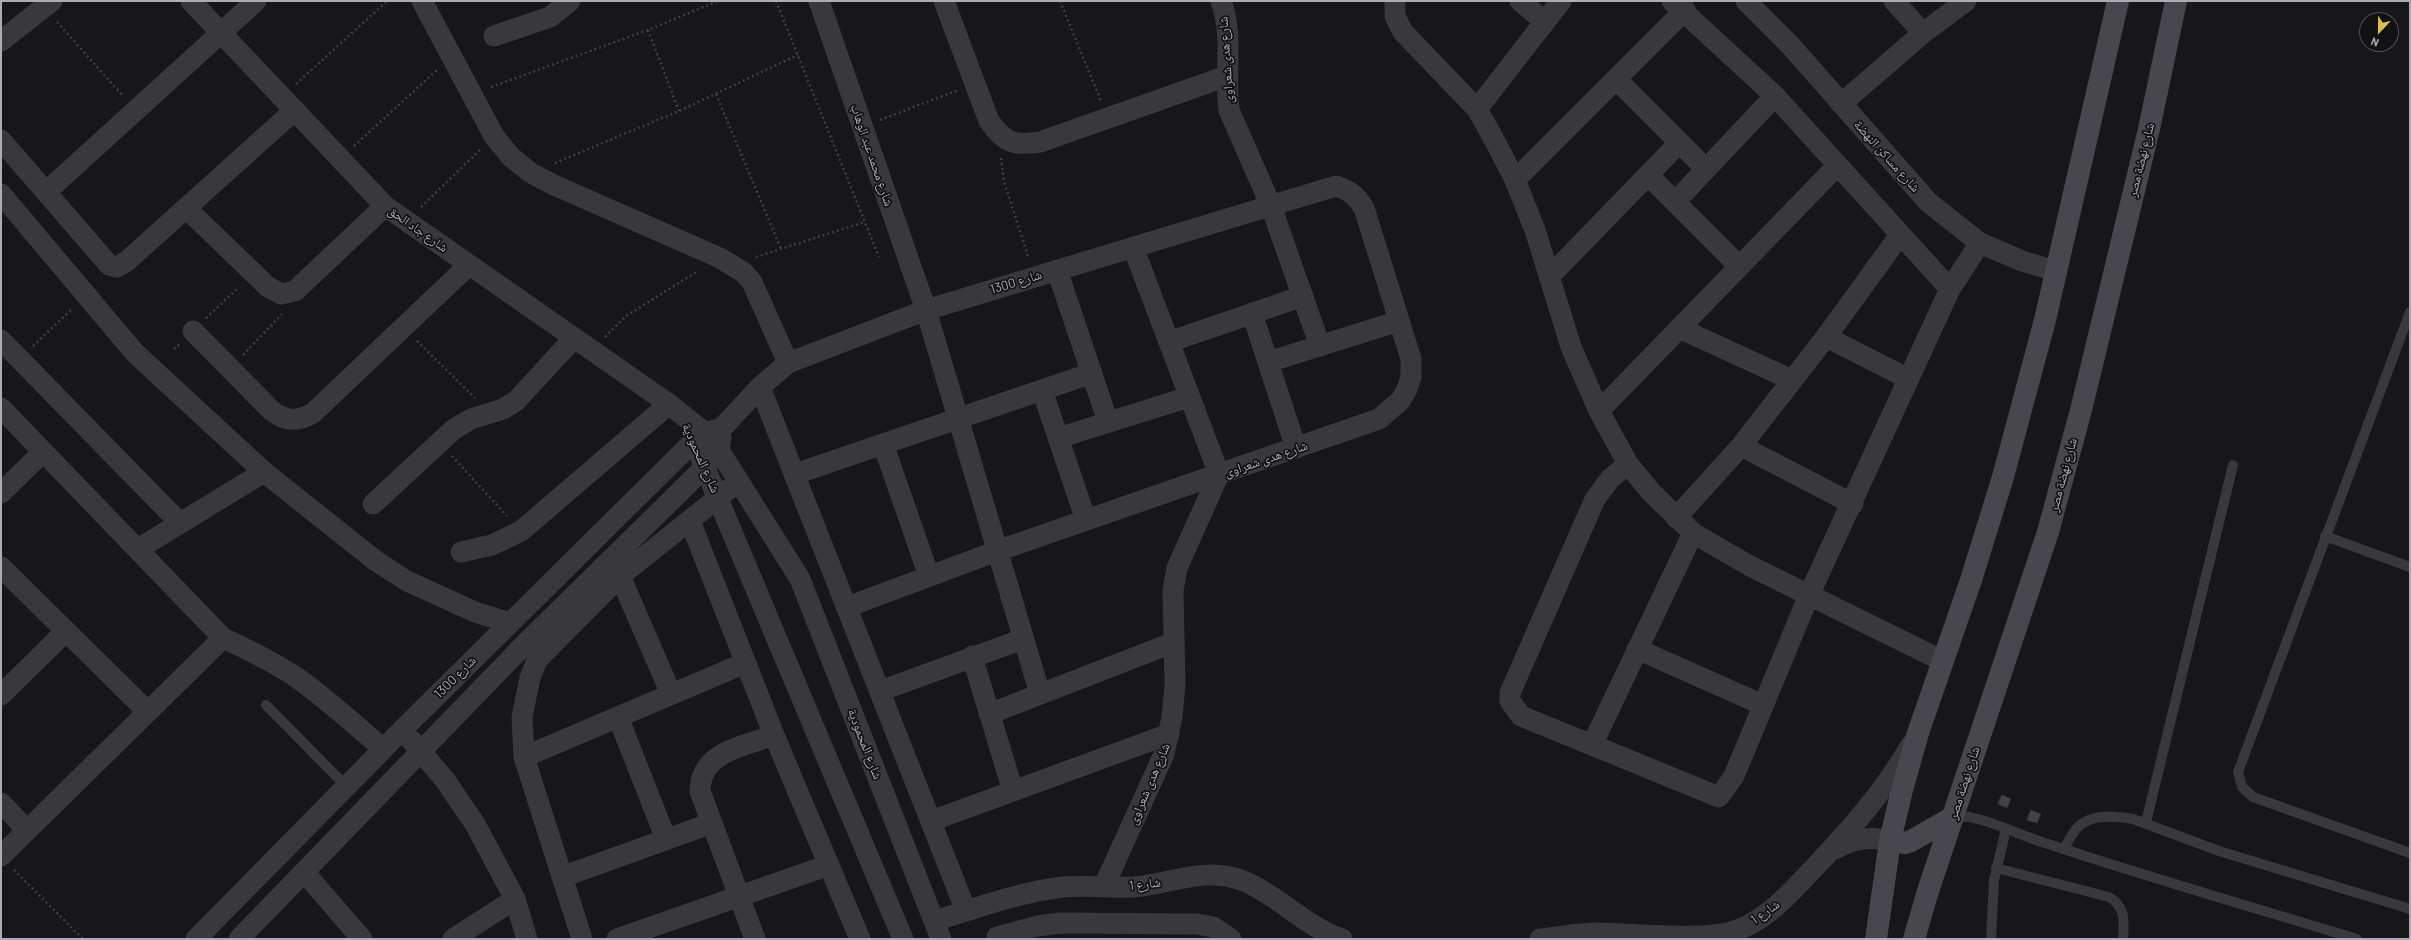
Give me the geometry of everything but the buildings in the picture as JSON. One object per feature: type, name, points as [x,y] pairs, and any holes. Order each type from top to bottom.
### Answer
[{"type":"street","name":"شارع جاد الحق","points":[[191,1],[385,206],[675,409]]},
{"type":"street","points":[[46,192],[256,1]]},
{"type":"street","points":[[422,1],[494,136],[511,157],[531,173],[726,261],[743,272],[752,282],[788,363]]},
{"type":"street","points":[[494,36],[550,16],[570,1]]},
{"type":"street","name":"شارع محمد عبد الوهاب","points":[[819,1],[926,310],[1040,694]]},
{"type":"street","points":[[944,1],[989,121],[1001,137],[1020,145],[1040,142],[1227,76]]},
{"type":"street","name":"شارع هدى شعراوى","points":[[1221,1],[1227,28],[1229,52],[1227,76],[1230,110],[1271,206],[1320,346]]},
{"type":"street","points":[[1395,1],[1395,16],[1403,32],[1477,110],[1515,180],[1535,230],[1571,347],[1599,411],[1628,464],[1676,518],[1693,533],[1750,566],[1943,661]]},
{"type":"street","points":[[1520,1],[1544,22]]},
{"type":"street","points":[[1477,110],[1561,1]]},
{"type":"street","name":"شارع مساكن النهضة","points":[[1746,1],[1791,46],[1928,202],[1980,243],[2022,261],[2056,271]]},
{"type":"street","points":[[1894,1],[1923,33]]},
{"type":"street","points":[[1841,104],[1923,33],[1966,1]]},
{"type":"street","points":[[1876,939],[1890,841],[1918,733],[2004,477],[2056,271],[2118,1]]},
{"type":"street","name":"شارع نهضة مصر","points":[[1914,939],[2048,532],[2081,410],[2149,128],[2176,1]]},
{"type":"street","points":[[1,41],[48,4]]},
{"type":"street","points":[[1515,180],[1616,79],[1678,6],[1775,96],[1950,289]]},
{"type":"street","points":[[1616,79],[1706,169]]},
{"type":"street","points":[[1675,202],[1775,96]]},
{"type":"street","points":[[1,140],[108,265],[117,267],[127,261],[186,208],[288,103]]},
{"type":"street","points":[[1549,277],[1679,143]]},
{"type":"street","points":[[1599,411],[1838,166]]},
{"type":"street","points":[[1648,175],[1739,266]]},
{"type":"street","name":"شارع هدى شعراوى","points":[[1104,886],[1164,754],[1169,734],[1175,684],[1172,643],[1173,591],[1177,568],[1219,474],[1379,419],[1401,400],[1411,377],[1411,358],[1364,208],[1352,194],[1336,186]]},
{"type":"street","name":"شارع 1300","points":[[196,939],[346,786],[510,623],[707,434],[788,363],[926,310],[1336,186]]},
{"type":"street","points":[[1,194],[136,353],[264,472],[376,562],[407,581],[475,612],[510,623]]},
{"type":"street","points":[[186,208],[274,292],[288,294],[295,291],[385,206]]},
{"type":"street","points":[[1676,518],[1741,446],[1826,337],[1900,235]]},
{"type":"street","points":[[1628,464],[1610,479],[1595,499],[1510,693],[1510,701],[1521,716],[1719,796],[1734,776],[1809,596],[1853,504],[1950,289],[1980,243]]},
{"type":"street","points":[[847,607],[997,551],[1219,474],[1133,247]]},
{"type":"street","points":[[193,331],[281,417],[292,421],[303,419],[313,413],[470,265]]},
{"type":"street","points":[[1057,270],[1108,422]]},
{"type":"street","points":[[1169,342],[1303,296]]},
{"type":"street","points":[[1252,313],[1296,448]]},
{"type":"street","points":[[1268,362],[1399,321]]},
{"type":"street","points":[[1679,328],[1792,380]]},
{"type":"street","points":[[1826,337],[1909,378]]},
{"type":"street","points":[[373,504],[439,442],[460,426],[516,401],[574,338]]},
{"type":"street","points":[[1,340],[180,524]]},
{"type":"street","points":[[795,474],[1092,373]]},
{"type":"street","points":[[760,387],[931,821],[975,908],[997,938],[1037,926],[1084,931],[1197,924],[1213,927],[1231,939]]},
{"type":"street","points":[[1042,390],[1086,520]]},
{"type":"street","points":[[1058,438],[1190,397]]},
{"type":"street","points":[[1,408],[223,638],[259,655],[294,676],[326,700],[383,749]]},
{"type":"street","points":[[461,552],[492,545],[521,531],[675,409]]},
{"type":"street","name":"شارع المحمودية","points":[[675,409],[707,434],[705,466],[903,939]]},
{"type":"street","points":[[707,434],[719,450]]},
{"type":"street","points":[[883,444],[929,576]]},
{"type":"street","points":[[1741,446],[1853,504]]},
{"type":"street","name":"شارع 1300","points":[[239,939],[524,645],[705,466],[719,450]]},
{"type":"street","name":"شارع المحمودية","points":[[719,450],[800,579],[938,930]]},
{"type":"street","points":[[1,493],[43,452]]},
{"type":"street","points":[[138,549],[264,472]]},
{"type":"street","points":[[582,939],[524,757],[522,737],[525,698],[537,660],[620,576],[739,481]]},
{"type":"street","points":[[690,521],[774,735],[860,939]]},
{"type":"street","points":[[1592,745],[1693,533]]},
{"type":"street","points":[[1,567],[147,712]]},
{"type":"street","points":[[620,576],[671,694]]},
{"type":"street","points":[[1,695],[66,631]]},
{"type":"street","points":[[1,856],[223,638]]},
{"type":"street","points":[[880,691],[972,656],[1023,639]]},
{"type":"street","points":[[989,714],[1172,643]]},
{"type":"street","points":[[1637,649],[1763,706]]},
{"type":"street","points":[[972,656],[1013,791]]},
{"type":"street","points":[[524,757],[745,663]]},
{"type":"street","points":[[618,717],[666,839]]},
{"type":"street","points":[[401,731],[422,751],[445,780],[475,824],[515,899],[527,939]]},
{"type":"street","name":"شارع 1","points":[[1540,939],[1596,933],[1698,938],[1729,933],[1757,921],[1781,902],[1829,852],[1878,796],[1918,733]]},
{"type":"street","points":[[931,821],[1169,734]]},
{"type":"street","points":[[755,939],[700,791],[704,770],[710,762],[719,756],[774,735]]},
{"type":"street","points":[[1,803],[28,830]]},
{"type":"street","points":[[1890,841],[1904,843],[1911,841],[1953,817]]},
{"type":"street","points":[[562,877],[712,823]]},
{"type":"street","name":"شارع 1","points":[[1829,852],[1856,840],[1879,838],[1890,841]]},
{"type":"street","points":[[618,939],[829,865]]},
{"type":"street","points":[[304,872],[362,939]]},
{"type":"street","name":"شارع 1","points":[[938,930],[975,908],[1043,890],[1083,886],[1132,887],[1161,883],[1189,876],[1217,874],[1245,881],[1316,927],[1341,939]]},
{"type":"street","points":[[453,939],[515,899]]},
{"type":"lane","points":[[2410,312],[2239,764],[2239,780],[2247,793],[2266,803],[2410,853]]},
{"type":"lane","points":[[2146,822],[2232,465]]},
{"type":"lane","points":[[2325,536],[2410,567]]},
{"type":"lane","points":[[266,705],[346,786]]},
{"type":"lane","points":[[1953,817],[1964,816],[2064,849],[2357,939]]},
{"type":"lane","points":[[2064,849],[2078,827],[2092,819],[2119,816],[2146,822],[2219,851],[2410,909]]},
{"type":"lane","points":[[1991,939],[1991,905],[1996,868],[2006,829]]},
{"type":"lane","points":[[1996,868],[2109,897],[2116,902],[2124,914],[2123,939]]},
{"type":"path","points":[[288,103],[387,1]]},
{"type":"path","points":[[471,94],[648,30],[718,1]]},
{"type":"path","points":[[776,1],[879,257]]},
{"type":"path","points":[[1060,1],[1108,118]]},
{"type":"path","points":[[48,4],[136,110]]},
{"type":"path","points":[[648,30],[679,111]]},
{"type":"path","points":[[531,173],[679,111],[798,55]]},
{"type":"path","points":[[340,158],[451,57]]},
{"type":"path","points":[[862,127],[975,83]]},
{"type":"path","points":[[716,94],[781,249]]},
{"type":"path","points":[[406,221],[494,136]]},
{"type":"path","points":[[1001,137],[1000,152],[1004,182],[1035,277]]},
{"type":"path","points":[[593,351],[626,316],[726,261],[781,249],[865,222]]},
{"type":"path","points":[[174,349],[253,273]]},
{"type":"path","points":[[230,368],[275,324],[282,315],[288,294]]},
{"type":"path","points":[[19,359],[87,295]]},
{"type":"path","points":[[404,327],[489,412]]},
{"type":"path","points":[[439,442],[521,531]]},
{"type":"path","points":[[1,856],[83,939]]}]
